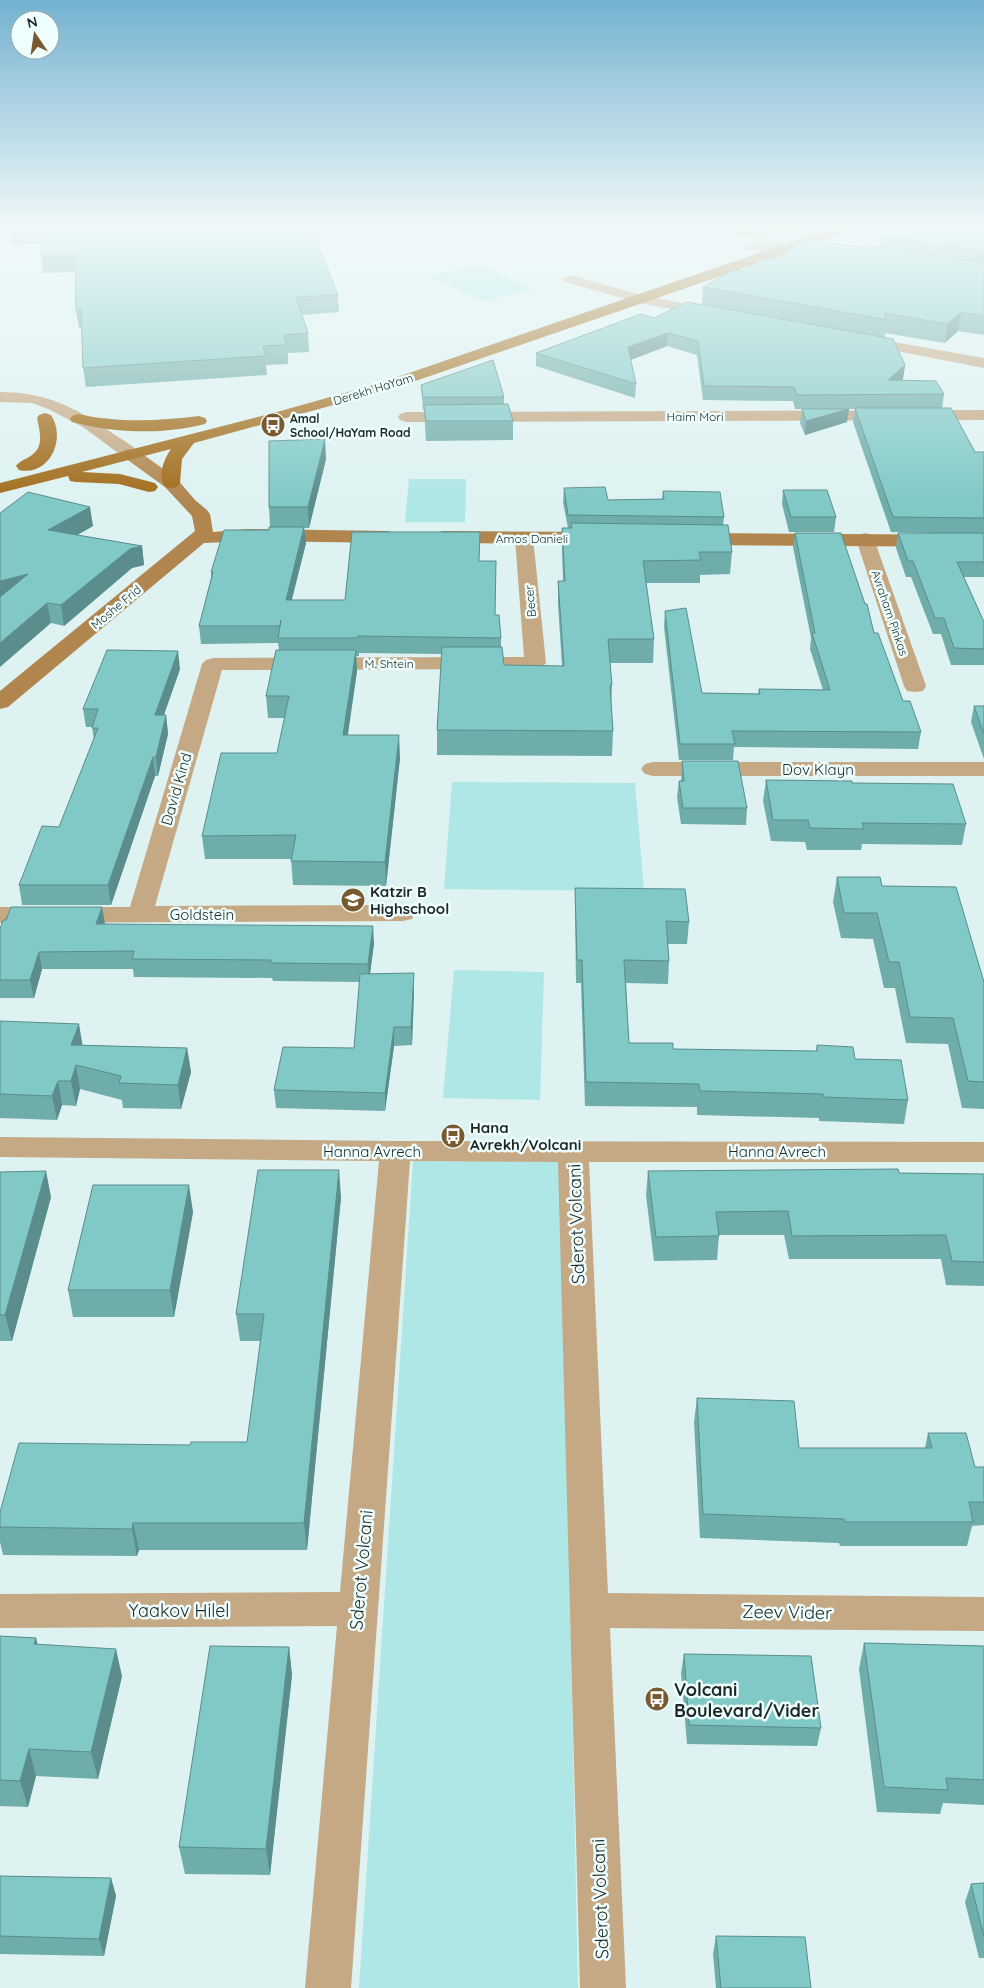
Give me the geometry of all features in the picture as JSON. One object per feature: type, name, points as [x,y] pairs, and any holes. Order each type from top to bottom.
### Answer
[{"type":"main road","name":"Derekh HaYam","points":[[4,481],[107,460],[188,440],[386,386],[585,318]]},
{"type":"main road","points":[[26,466],[217,416]]},
{"type":"main road","points":[[4,481],[41,458],[48,448],[50,437],[46,418]]},
{"type":"main road","points":[[78,419],[105,424],[141,426],[199,420]]},
{"type":"main road","points":[[171,483],[170,466],[178,449],[188,440]]},
{"type":"main road","points":[[4,481],[89,477],[120,479],[149,487]]},
{"type":"street","points":[[848,338],[984,363]]},
{"type":"street","points":[[0,397],[41,401],[53,405],[116,442],[171,483],[195,509],[212,523],[248,535]]},
{"type":"street","points":[[0,406],[24,409],[46,418],[66,432]]},
{"type":"street","name":"Haim Mori","points":[[406,417],[984,415]]},
{"type":"street","points":[[92,449],[149,487],[195,509],[204,531],[199,538]]},
{"type":"street","points":[[199,538],[248,535],[406,537]]},
{"type":"street","name":"Amos Danieli","points":[[426,537],[622,538]]},
{"type":"street","name":"Moshe Frid","points":[[0,702],[199,538]]},
{"type":"street","name":"Becer","points":[[524,538],[535,663]]},
{"type":"street","points":[[680,539],[984,541]]},
{"type":"street","name":"Avraham Pinkas","points":[[865,539],[915,686]]},
{"type":"street","name":"M. Shtein","points":[[213,664],[535,663]]},
{"type":"street","name":"David Kind","points":[[140,914],[213,664]]},
{"type":"street","name":"Dov Klayn","points":[[653,769],[984,769]]},
{"type":"street","name":"Goldstein","points":[[0,915],[403,914]]},
{"type":"street","name":"Hanna Avrech","points":[[0,1147],[395,1151],[984,1152]]},
{"type":"street","name":"Sderot Volcani","points":[[573,1150],[603,1988]]},
{"type":"street","name":"Sderot Volcani","points":[[328,1988],[395,1151]]},
{"type":"street","name":"Yaakov Hilel","points":[[0,1611],[358,1609]]},
{"type":"street","name":"Zeev Vider","points":[[590,1610],[984,1614]]},
{"type":"shaded area","points":[[409,479],[466,479],[465,522],[405,522]]},
{"type":"shaded area","points":[[452,782],[635,783],[644,891],[444,889]]},
{"type":"shaded area","points":[[454,970],[544,972],[540,1100],[443,1098]]},
{"type":"shaded area","points":[[413,1161],[561,1162],[578,1988],[359,1988]]},
{"type":"building","points":[[81,318],[303,318],[308,333],[284,335],[287,345],[263,346],[266,356],[83,368]]},
{"type":"building","points":[[631,318],[775,318],[893,339],[905,365],[888,380],[936,381],[944,394],[797,395],[794,387],[704,386],[698,341],[668,333],[628,347],[636,384],[536,353]]},
{"type":"building","points":[[911,318],[954,318],[947,324]]},
{"type":"building","points":[[493,360],[504,397],[423,397],[421,385]]},
{"type":"building","points":[[508,404],[513,421],[426,421],[424,405]]},
{"type":"building","points":[[855,408],[951,408],[975,452],[984,452],[984,518],[893,517]]},
{"type":"building","points":[[802,409],[849,409],[806,421]]},
{"type":"building","points":[[325,439],[308,507],[269,507],[269,441]]},
{"type":"building","points":[[605,487],[608,500],[664,499],[663,491],[720,492],[724,517],[568,515],[564,488]]},
{"type":"building","points":[[783,490],[827,490],[836,517],[791,517]]},
{"type":"building","points":[[28,492],[90,507],[48,530],[142,546],[130,549],[61,605],[47,603],[0,643],[0,597],[28,574],[0,581],[0,513]]},
{"type":"building","points":[[571,523],[728,525],[732,552],[699,552],[701,560],[643,561],[654,639],[608,639],[613,731],[437,730],[442,647],[502,647],[504,665],[564,666],[558,581],[565,581],[562,528],[572,528]]},
{"type":"building","points":[[269,527],[304,527],[286,600],[345,600],[352,532],[480,532],[479,561],[496,561],[495,615],[499,615],[501,638],[358,636],[358,638],[278,638],[280,626],[199,626],[213,572],[211,572],[224,530],[269,530]]},
{"type":"building","points":[[795,533],[841,533],[865,604],[867,604],[874,633],[878,633],[903,701],[910,701],[921,732],[732,731],[735,744],[680,744],[665,611],[686,608],[702,693],[760,694],[759,689],[830,690],[812,633],[815,633]]},
{"type":"building","points":[[898,533],[984,533],[984,562],[957,562],[984,622],[984,649],[954,648],[944,618],[935,618],[913,561],[908,561]]},
{"type":"building","points":[[107,650],[178,651],[155,715],[166,715],[156,757],[153,757],[108,885],[19,885],[42,826],[59,827],[98,728],[92,728],[98,709],[83,709]]},
{"type":"building","points":[[276,650],[356,650],[343,735],[399,735],[385,862],[291,861],[296,835],[202,836],[221,753],[277,753],[289,696],[266,696]]},
{"type":"building","points":[[974,706],[984,706],[984,734]]},
{"type":"building","points":[[682,761],[738,761],[747,808],[683,808],[679,781],[684,781]]},
{"type":"building","points":[[766,780],[953,784],[966,824],[862,823],[864,829],[810,828],[808,820],[773,820]]},
{"type":"building","points":[[837,877],[880,877],[882,886],[956,887],[984,982],[984,1082],[968,1081],[953,1018],[910,1017],[899,962],[889,962],[877,913],[844,913]]},
{"type":"building","points":[[575,888],[685,889],[689,922],[666,921],[669,961],[624,960],[629,1043],[673,1043],[673,1049],[817,1051],[817,1045],[853,1047],[855,1059],[901,1060],[908,1100],[823,1097],[823,1094],[700,1091],[699,1084],[586,1082],[582,960],[577,960]]},
{"type":"building","points":[[11,907],[102,907],[96,924],[373,926],[368,964],[271,963],[271,960],[132,959],[134,951],[39,952],[30,980],[0,980],[0,929]]},
{"type":"building","points":[[414,973],[411,1027],[394,1027],[385,1093],[274,1090],[283,1047],[354,1048],[360,974]]},
{"type":"building","points":[[0,1021],[79,1024],[71,1045],[187,1048],[178,1085],[119,1083],[121,1076],[76,1065],[71,1081],[58,1081],[52,1096],[0,1094]]},
{"type":"building","points":[[898,1169],[899,1173],[984,1174],[984,1262],[952,1261],[946,1235],[792,1236],[788,1211],[716,1212],[719,1236],[656,1237],[648,1171]]},
{"type":"building","points":[[258,1170],[339,1170],[304,1523],[133,1523],[132,1529],[0,1527],[0,1512],[19,1443],[190,1445],[191,1442],[247,1442],[264,1314],[236,1314]]},
{"type":"building","points":[[46,1171],[5,1315],[0,1315],[0,1172]]},
{"type":"building","points":[[93,1185],[189,1185],[170,1290],[68,1290]]},
{"type":"building","points":[[697,1398],[794,1401],[799,1448],[932,1448],[928,1433],[966,1433],[975,1467],[984,1467],[984,1502],[969,1502],[973,1522],[845,1522],[844,1519],[703,1514]]},
{"type":"building","points":[[0,1636],[36,1638],[34,1644],[116,1649],[91,1752],[29,1749],[20,1781],[0,1780]]},
{"type":"building","points":[[864,1643],[984,1646],[984,1780],[946,1778],[948,1790],[884,1787]]},
{"type":"building","points":[[210,1646],[289,1647],[266,1849],[179,1847]]},
{"type":"building","points":[[684,1654],[811,1656],[821,1728],[689,1725]]},
{"type":"building","points":[[0,1876],[111,1878],[99,1939],[0,1936]]},
{"type":"building","points":[[984,1883],[984,1937],[971,1884]]},
{"type":"building","points":[[716,1936],[805,1937],[811,1988],[721,1988]]},
{"type":"place","name":"Amal School/HaYam Road","points":[[273,425]]},
{"type":"place","name":"Katzir B Highschool","points":[[353,900]]},
{"type":"place","name":"Hana Avrekh/Volcani","points":[[453,1136]]},
{"type":"place","name":"Volcani Boulevard/Vider","points":[[657,1699]]}]
